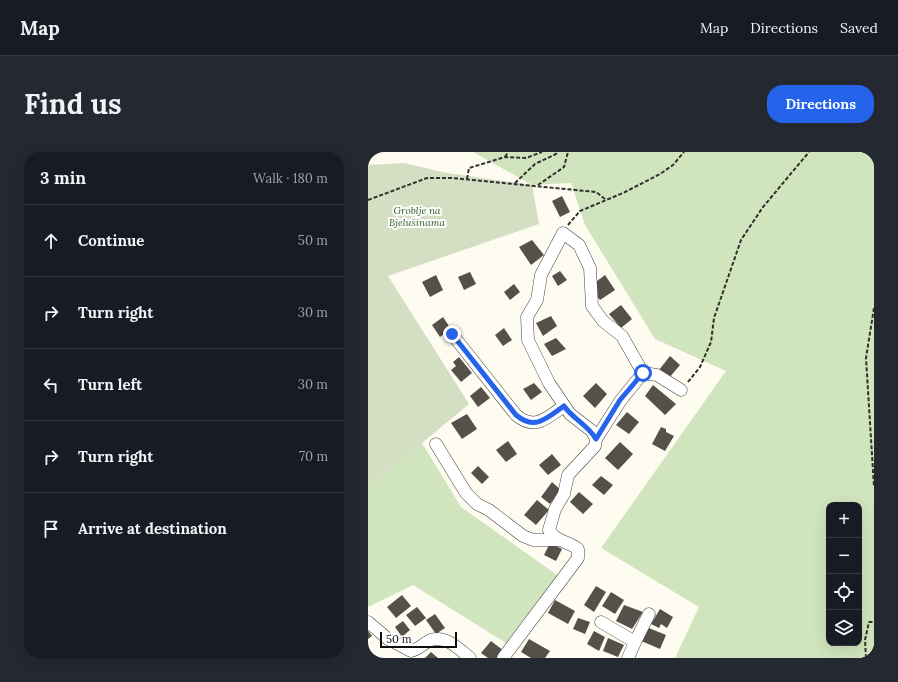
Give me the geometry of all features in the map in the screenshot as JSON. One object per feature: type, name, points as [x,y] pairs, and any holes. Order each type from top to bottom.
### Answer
[{"type":"street","points":[[596,439],[592,431],[570,414],[564,406],[550,383],[528,340],[527,317],[537,300],[541,275],[563,233],[579,245],[590,268],[592,306],[603,321],[622,336],[643,373]]},
{"type":"street","points":[[452,334],[516,415],[524,422],[534,424],[547,418],[564,406]]},
{"type":"street","points":[[643,373],[657,374],[681,390]]},
{"type":"street","points":[[558,540],[549,530],[555,509],[564,494],[568,475],[595,446],[596,439],[620,400],[643,373]]},
{"type":"street","points":[[436,444],[466,493],[477,504],[502,518],[523,536],[533,540],[558,540],[573,545],[578,549],[578,558],[503,658]]},
{"type":"street","points":[[628,658],[649,614]]},
{"type":"street","points":[[368,622],[388,640],[411,654],[432,640],[442,640],[449,642],[470,658]]},
{"type":"street","points":[[601,622],[635,642]]},
{"type":"path","points":[[505,157],[508,152]]},
{"type":"path","points":[[467,179],[469,168],[505,157],[526,158],[542,152]]},
{"type":"path","points":[[515,183],[535,164],[556,154],[557,152]]},
{"type":"path","points":[[538,185],[564,167],[568,152]]},
{"type":"path","points":[[563,233],[568,224],[580,211],[605,199],[623,194],[660,174],[673,165],[684,152]]},
{"type":"path","points":[[681,390],[700,367],[711,342],[714,318],[741,240],[763,207],[809,152]]},
{"type":"path","points":[[368,200],[427,178],[467,179],[596,192],[605,199]]},
{"type":"path","points":[[874,308],[866,358],[874,487]]},
{"type":"path","points":[[866,658],[865,640],[869,622],[874,622]]},
{"type":"green space","points":[[473,152],[874,152],[874,658],[675,658],[699,607],[601,548],[726,371],[655,339],[585,225],[571,183],[532,185]]},
{"type":"green space","name":"Groblje na Bjelušinama","points":[[404,163],[447,173],[532,185],[539,224],[388,276],[469,404],[368,488],[368,165]]},
{"type":"green space","points":[[422,443],[461,507],[563,579],[511,646],[413,585],[368,607],[368,488]]},
{"type":"building","points":[[562,196],[570,212],[560,217],[552,201]]},
{"type":"building","points":[[532,240],[544,255],[531,265],[519,247]]},
{"type":"building","points":[[560,271],[567,280],[558,286],[552,276]]},
{"type":"building","points":[[470,272],[476,284],[464,290],[458,277]]},
{"type":"building","points":[[436,275],[443,290],[430,297],[422,282]]},
{"type":"building","points":[[605,275],[615,290],[600,300],[595,294],[598,292],[593,284]]},
{"type":"building","points":[[514,284],[520,292],[510,300],[504,292]]},
{"type":"building","points":[[621,305],[632,319],[621,328],[609,314]]},
{"type":"building","points":[[551,316],[557,326],[543,336],[536,323]]},
{"type":"building","points":[[443,317],[451,329],[440,337],[432,325]]},
{"type":"building","points":[[504,328],[512,340],[503,346],[495,335]]},
{"type":"building","points":[[556,338],[566,349],[552,356],[544,344]]},
{"type":"building","points":[[670,356],[680,365],[669,378],[659,370]]},
{"type":"building","points":[[459,357],[472,373],[461,382],[451,370],[456,366],[453,362]]},
{"type":"building","points":[[534,383],[542,392],[531,400],[523,389]]},
{"type":"building","points":[[596,383],[607,394],[595,408],[583,396]]},
{"type":"building","points":[[653,385],[676,404],[665,415],[645,396]]},
{"type":"building","points":[[481,387],[490,398],[478,407],[470,396]]},
{"type":"building","points":[[627,412],[639,422],[629,434],[616,425]]},
{"type":"building","points":[[467,414],[477,429],[462,439],[451,423]]},
{"type":"building","points":[[661,427],[666,429],[666,432],[674,436],[665,451],[652,444]]},
{"type":"building","points":[[508,441],[517,454],[506,462],[496,450]]},
{"type":"building","points":[[620,442],[633,454],[618,470],[605,458]]},
{"type":"building","points":[[552,454],[561,465],[548,475],[539,465]]},
{"type":"building","points":[[478,466],[489,477],[482,484],[471,473]]},
{"type":"building","points":[[601,476],[613,485],[604,495],[592,485]]},
{"type":"building","points":[[552,482],[561,490],[550,504],[541,497]]},
{"type":"building","points":[[579,492],[593,504],[583,514],[570,502]]},
{"type":"building","points":[[537,500],[549,510],[536,525],[524,515]]},
{"type":"building","points":[[550,543],[562,549],[556,561],[544,555]]},
{"type":"building","points":[[596,586],[606,592],[594,612],[584,605]]},
{"type":"building","points":[[611,592],[624,600],[615,614],[602,606]]},
{"type":"building","points":[[402,595],[411,606],[396,618],[387,607]]},
{"type":"building","points":[[555,600],[575,611],[568,624],[548,613]]},
{"type":"building","points":[[624,605],[643,612],[632,629],[616,621]]},
{"type":"building","points":[[417,607],[426,618],[415,626],[406,615]]},
{"type":"building","points":[[660,609],[673,617],[667,628],[661,624],[659,628],[651,624]]},
{"type":"building","points":[[435,614],[445,628],[436,634],[426,620]]},
{"type":"building","points":[[578,618],[590,622],[585,634],[573,629]]},
{"type":"building","points":[[403,621],[410,630],[402,637],[395,627]]},
{"type":"building","points":[[644,626],[666,635],[660,649],[639,640]]},
{"type":"building","points":[[368,631],[372,636],[368,639]]},
{"type":"building","points":[[594,631],[605,637],[599,651],[587,644]]},
{"type":"building","points":[[608,638],[624,645],[618,657],[603,651]]},
{"type":"building","points":[[529,639],[550,651],[545,658],[531,658],[521,652]]},
{"type":"building","points":[[491,641],[504,651],[498,658],[488,658],[481,653]]},
{"type":"building","points":[[431,652],[438,658],[425,658]]},
{"type":"route","points":[[452,334],[516,415],[524,422],[534,424],[547,418],[564,406],[570,414],[592,431],[596,439],[620,400],[643,373]]}]
